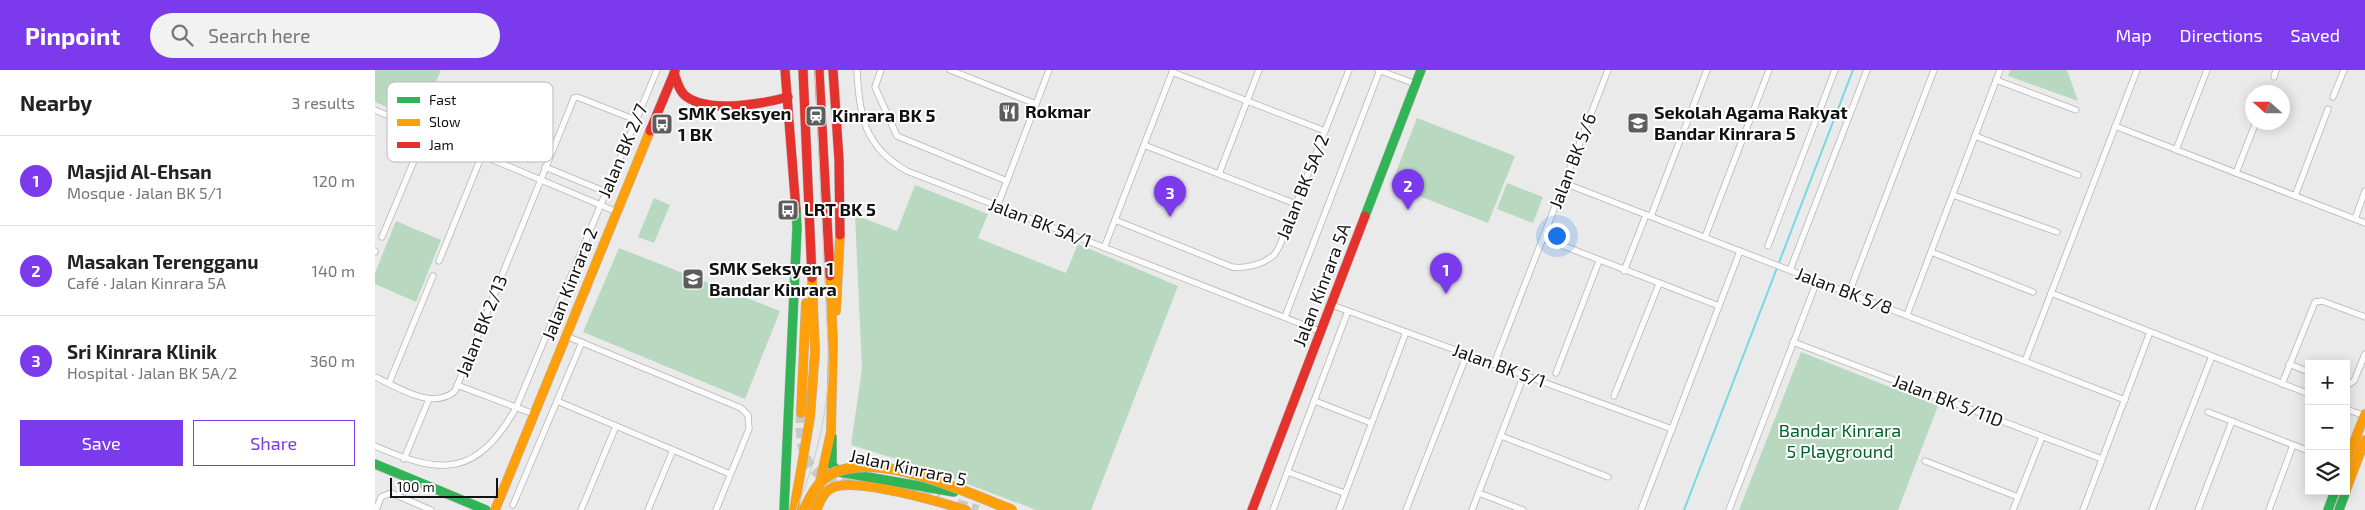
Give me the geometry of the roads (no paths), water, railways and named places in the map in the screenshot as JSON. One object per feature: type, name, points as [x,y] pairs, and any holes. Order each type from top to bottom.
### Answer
[{"type":"main road","points":[[784,510],[797,228],[785,70]]},
{"type":"main road","points":[[794,510],[810,418],[815,352],[803,70]]},
{"type":"main road","points":[[815,510],[823,460],[831,432],[833,342],[819,70]]},
{"type":"main road","points":[[833,70],[842,220],[839,286],[833,342]]},
{"type":"main road","name":"Jalan Kinrara 5A","points":[[1413,83],[1415,70]]},
{"type":"main road","name":"Jalan Kinrara 5A","points":[[1247,510],[1330,304],[1413,83],[1421,70]]},
{"type":"main road","points":[[675,71],[680,89],[687,97],[702,104],[769,102],[788,97]]},
{"type":"main road","name":"Jalan Kinrara 2","points":[[495,510],[675,71]]},
{"type":"main road","points":[[801,413],[806,311],[805,250],[809,235]]},
{"type":"main road","name":"Jalan Kinrara 5A","points":[[1252,510],[1319,331]]},
{"type":"main road","points":[[2350,453],[2365,415]]},
{"type":"main road","name":"Jalan Kinrara 5","points":[[831,432],[832,465],[839,472],[942,489],[1012,510]]},
{"type":"main road","points":[[2350,480],[2365,440]]},
{"type":"main road","points":[[375,464],[486,510]]},
{"type":"main road","points":[[804,510],[812,493],[824,479],[843,470],[868,467],[920,477],[1012,510]]},
{"type":"main road","name":"Jalan Kinrara 5","points":[[815,510],[825,493],[839,485],[909,496],[965,510]]},
{"type":"main road","points":[[2328,510],[2334,495]]},
{"type":"main road","points":[[2339,510],[2345,495]]},
{"type":"street","name":"Jalan BK 2/7","points":[[375,446],[404,459],[432,466],[446,466],[469,458],[489,446],[498,437],[516,408],[657,70]]},
{"type":"street","name":"Jalan BK 5A/1","points":[[857,70],[861,114],[865,128],[886,157],[907,171],[1319,331]]},
{"type":"street","points":[[881,70],[875,88],[897,136],[1007,181]]},
{"type":"street","points":[[950,70],[1036,104]]},
{"type":"street","points":[[997,207],[1049,70]]},
{"type":"street","points":[[1219,174],[1259,70]]},
{"type":"street","name":"Jalan BK 5A/2","points":[[1115,220],[1223,264],[1241,268],[1271,257],[1276,253],[1349,70]]},
{"type":"street","points":[[1285,318],[1379,70],[1413,83]]},
{"type":"street","name":"Jalan BK 5/6","points":[[1494,364],[1608,70]]},
{"type":"street","points":[[1624,271],[1649,215],[1707,70]]},
{"type":"street","points":[[1705,237],[1769,70]]},
{"type":"street","points":[[1768,246],[1835,70]]},
{"type":"street","points":[[1790,270],[1867,70]]},
{"type":"street","points":[[1849,293],[1934,70]]},
{"type":"street","points":[[1907,316],[2000,70]]},
{"type":"street","points":[[2025,361],[2137,70]]},
{"type":"street","points":[[2176,150],[2207,70]]},
{"type":"street","points":[[2274,77],[2276,70]]},
{"type":"street","points":[[2333,97],[2344,70]]},
{"type":"street","points":[[1104,248],[1172,71],[1325,131]]},
{"type":"street","points":[[1996,80],[2076,110]]},
{"type":"street","name":"Jalan BK 2/13","points":[[553,148],[574,98],[577,97],[636,120]]},
{"type":"street","points":[[2295,196],[2328,109]]},
{"type":"street","points":[[375,110],[387,115]]},
{"type":"street","points":[[2115,126],[2365,223]]},
{"type":"street","points":[[2237,173],[2253,130]]},
{"type":"street","points":[[1975,136],[2078,175]]},
{"type":"street","points":[[1144,145],[1296,204]]},
{"type":"street","points":[[382,237],[413,162]]},
{"type":"street","points":[[439,261],[479,162]]},
{"type":"street","points":[[498,162],[617,212]]},
{"type":"street","name":"Jalan BK 2/13","points":[[429,399],[441,399],[449,396],[457,385],[547,162]]},
{"type":"street","points":[[545,167],[606,192]]},
{"type":"street","name":"Jalan BK 5/8","points":[[1564,183],[2125,400]]},
{"type":"street","points":[[2355,219],[2365,192]]},
{"type":"street","points":[[1953,195],[2057,232]]},
{"type":"street","points":[[1543,238],[1624,271],[1719,306]]},
{"type":"street","points":[[1641,510],[1740,251]]},
{"type":"street","points":[[1931,252],[2033,292]]},
{"type":"street","points":[[1556,372],[1599,261]]},
{"type":"street","points":[[389,383],[433,276]]},
{"type":"street","points":[[1729,510],[1817,280]]},
{"type":"street","points":[[1614,396],[1659,284]]},
{"type":"street","points":[[2051,293],[2305,393]]},
{"type":"street","points":[[2282,384],[2312,305],[2315,302],[2322,301],[2365,317]]},
{"type":"street","name":"Jalan BK 5/1","points":[[1330,304],[1672,429]]},
{"type":"street","points":[[1273,510],[1348,311]]},
{"type":"street","points":[[1339,510],[1406,332]]},
{"type":"street","points":[[2083,510],[2150,332]]},
{"type":"street","points":[[567,336],[741,408],[748,415],[750,424],[716,510]]},
{"type":"street","points":[[513,505],[582,342]]},
{"type":"street","name":"Jalan BK 5/11D","points":[[1793,342],[2102,460]]},
{"type":"street","points":[[1406,510],[1467,354]]},
{"type":"street","points":[[2350,384],[2354,381],[2365,354]]},
{"type":"street","points":[[2153,510],[2212,356]]},
{"type":"street","points":[[2289,364],[2305,370]]},
{"type":"street","points":[[1472,510],[1524,375]]},
{"type":"street","points":[[375,377],[429,399],[404,459]]},
{"type":"street","points":[[457,385],[534,414]]},
{"type":"street","points":[[557,401],[730,474]]},
{"type":"street","points":[[1315,401],[1371,423]]},
{"type":"street","points":[[2350,410],[2365,415]]},
{"type":"street","points":[[2208,412],[2306,450]]},
{"type":"street","points":[[2198,510],[2232,422]]},
{"type":"street","points":[[581,510],[616,426]]},
{"type":"street","points":[[1501,436],[1608,477]]},
{"type":"street","points":[[2013,510],[2042,436]]},
{"type":"street","points":[[2269,510],[2293,445]]},
{"type":"street","points":[[648,510],[673,450]]},
{"type":"street","points":[[1925,460],[2018,498]]},
{"type":"street","points":[[1288,472],[1344,493]]},
{"type":"street","points":[[1479,493],[1523,510]]},
{"type":"street","points":[[376,510],[381,498],[391,494],[431,510]]},
{"type":"waterway","points":[[1684,510],[1853,70]]},
{"type":"tunnel","points":[[801,413],[801,439],[810,465],[823,476],[858,483]]},
{"type":"tunnel","points":[[907,491],[939,499]]},
{"type":"tunnel","points":[[957,504],[978,510]]},
{"type":"tram line","points":[[796,510],[809,475],[823,423],[829,368],[815,70]]},
{"type":"place","name":"Rokmar","points":[[1009,112]]},
{"type":"place","name":"Kinrara BK 5","points":[[816,116]]},
{"type":"place","name":"Sekolah Agama Rakyat Bandar Kinrara 5","points":[[1638,123]]},
{"type":"place","name":"SMK Seksyen 1 BK","points":[[662,124]]},
{"type":"place","name":"LRT BK 5","points":[[788,210]]},
{"type":"place","name":"Masakan Terengganu","points":[[1408,210]]},
{"type":"place","name":"Sri Kinrara Klinik","points":[[1170,217]]},
{"type":"place","name":"SMK Seksyen 1 Bandar Kinrara","points":[[693,279]]},
{"type":"place","name":"Masjid Al-Ehsan","points":[[1446,294]]},
{"type":"park label","name":"Bandar Kinrara 5 Playground","points":[[1840,441]]}]
